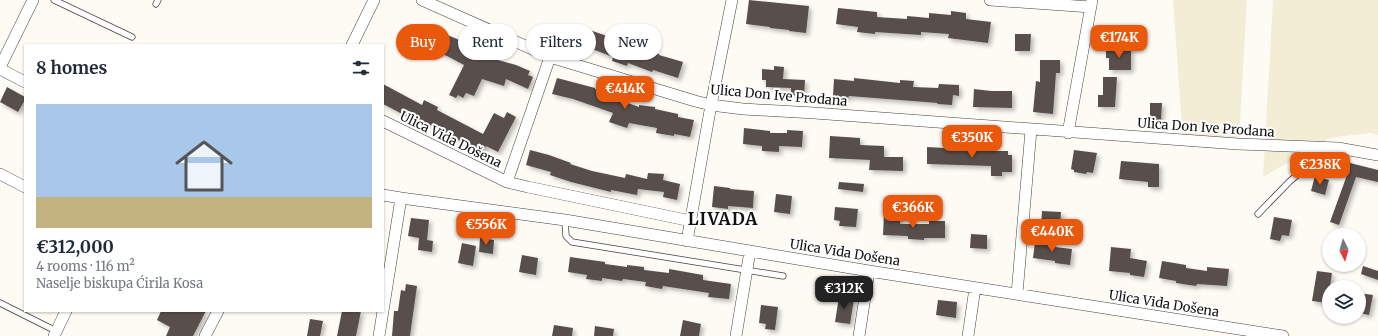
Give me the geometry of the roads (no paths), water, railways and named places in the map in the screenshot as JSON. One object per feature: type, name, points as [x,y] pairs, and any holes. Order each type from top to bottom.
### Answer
[{"type":"street","points":[[24,81],[0,68],[33,0]]},
{"type":"street","points":[[352,44],[374,0]]},
{"type":"street","name":"Ulica Don Ive Prodana","points":[[422,0],[526,46]]},
{"type":"street","points":[[687,241],[732,0]]},
{"type":"street","points":[[990,0],[1091,3],[1068,132]]},
{"type":"street","name":"Ulica Vida Došena","points":[[507,182],[549,60]]},
{"type":"street","name":"Ulica Don Ive Prodana","points":[[560,60],[695,101],[742,109],[1238,144],[1338,148],[1378,155]]},
{"type":"street","name":"Ulica Vida Došena","points":[[384,121],[507,182],[690,221]]},
{"type":"street","points":[[1016,294],[1031,130]]},
{"type":"street","points":[[0,174],[24,186]]},
{"type":"street","name":"Ulica Vida Došena","points":[[384,194],[401,198],[565,220],[869,271],[1259,334],[1283,336]]},
{"type":"street","points":[[384,305],[401,198]]},
{"type":"street","points":[[736,336],[750,251]]},
{"type":"street","points":[[859,336],[869,271]]},
{"type":"street","points":[[968,336],[975,288]]},
{"type":"street","points":[[55,333],[66,312]]},
{"type":"street","points":[[205,336],[217,312]]},
{"type":"street","points":[[379,336],[383,312]]},
{"type":"lane","points":[[54,0],[132,37]]},
{"type":"lane","points":[[1258,214],[1289,182],[1311,163],[1338,148]]},
{"type":"lane","points":[[565,220],[566,236],[572,242],[783,276]]},
{"type":"lane","points":[[0,303],[55,333]]},
{"type":"district","name":"LIVADA","points":[[723,219]]}]
